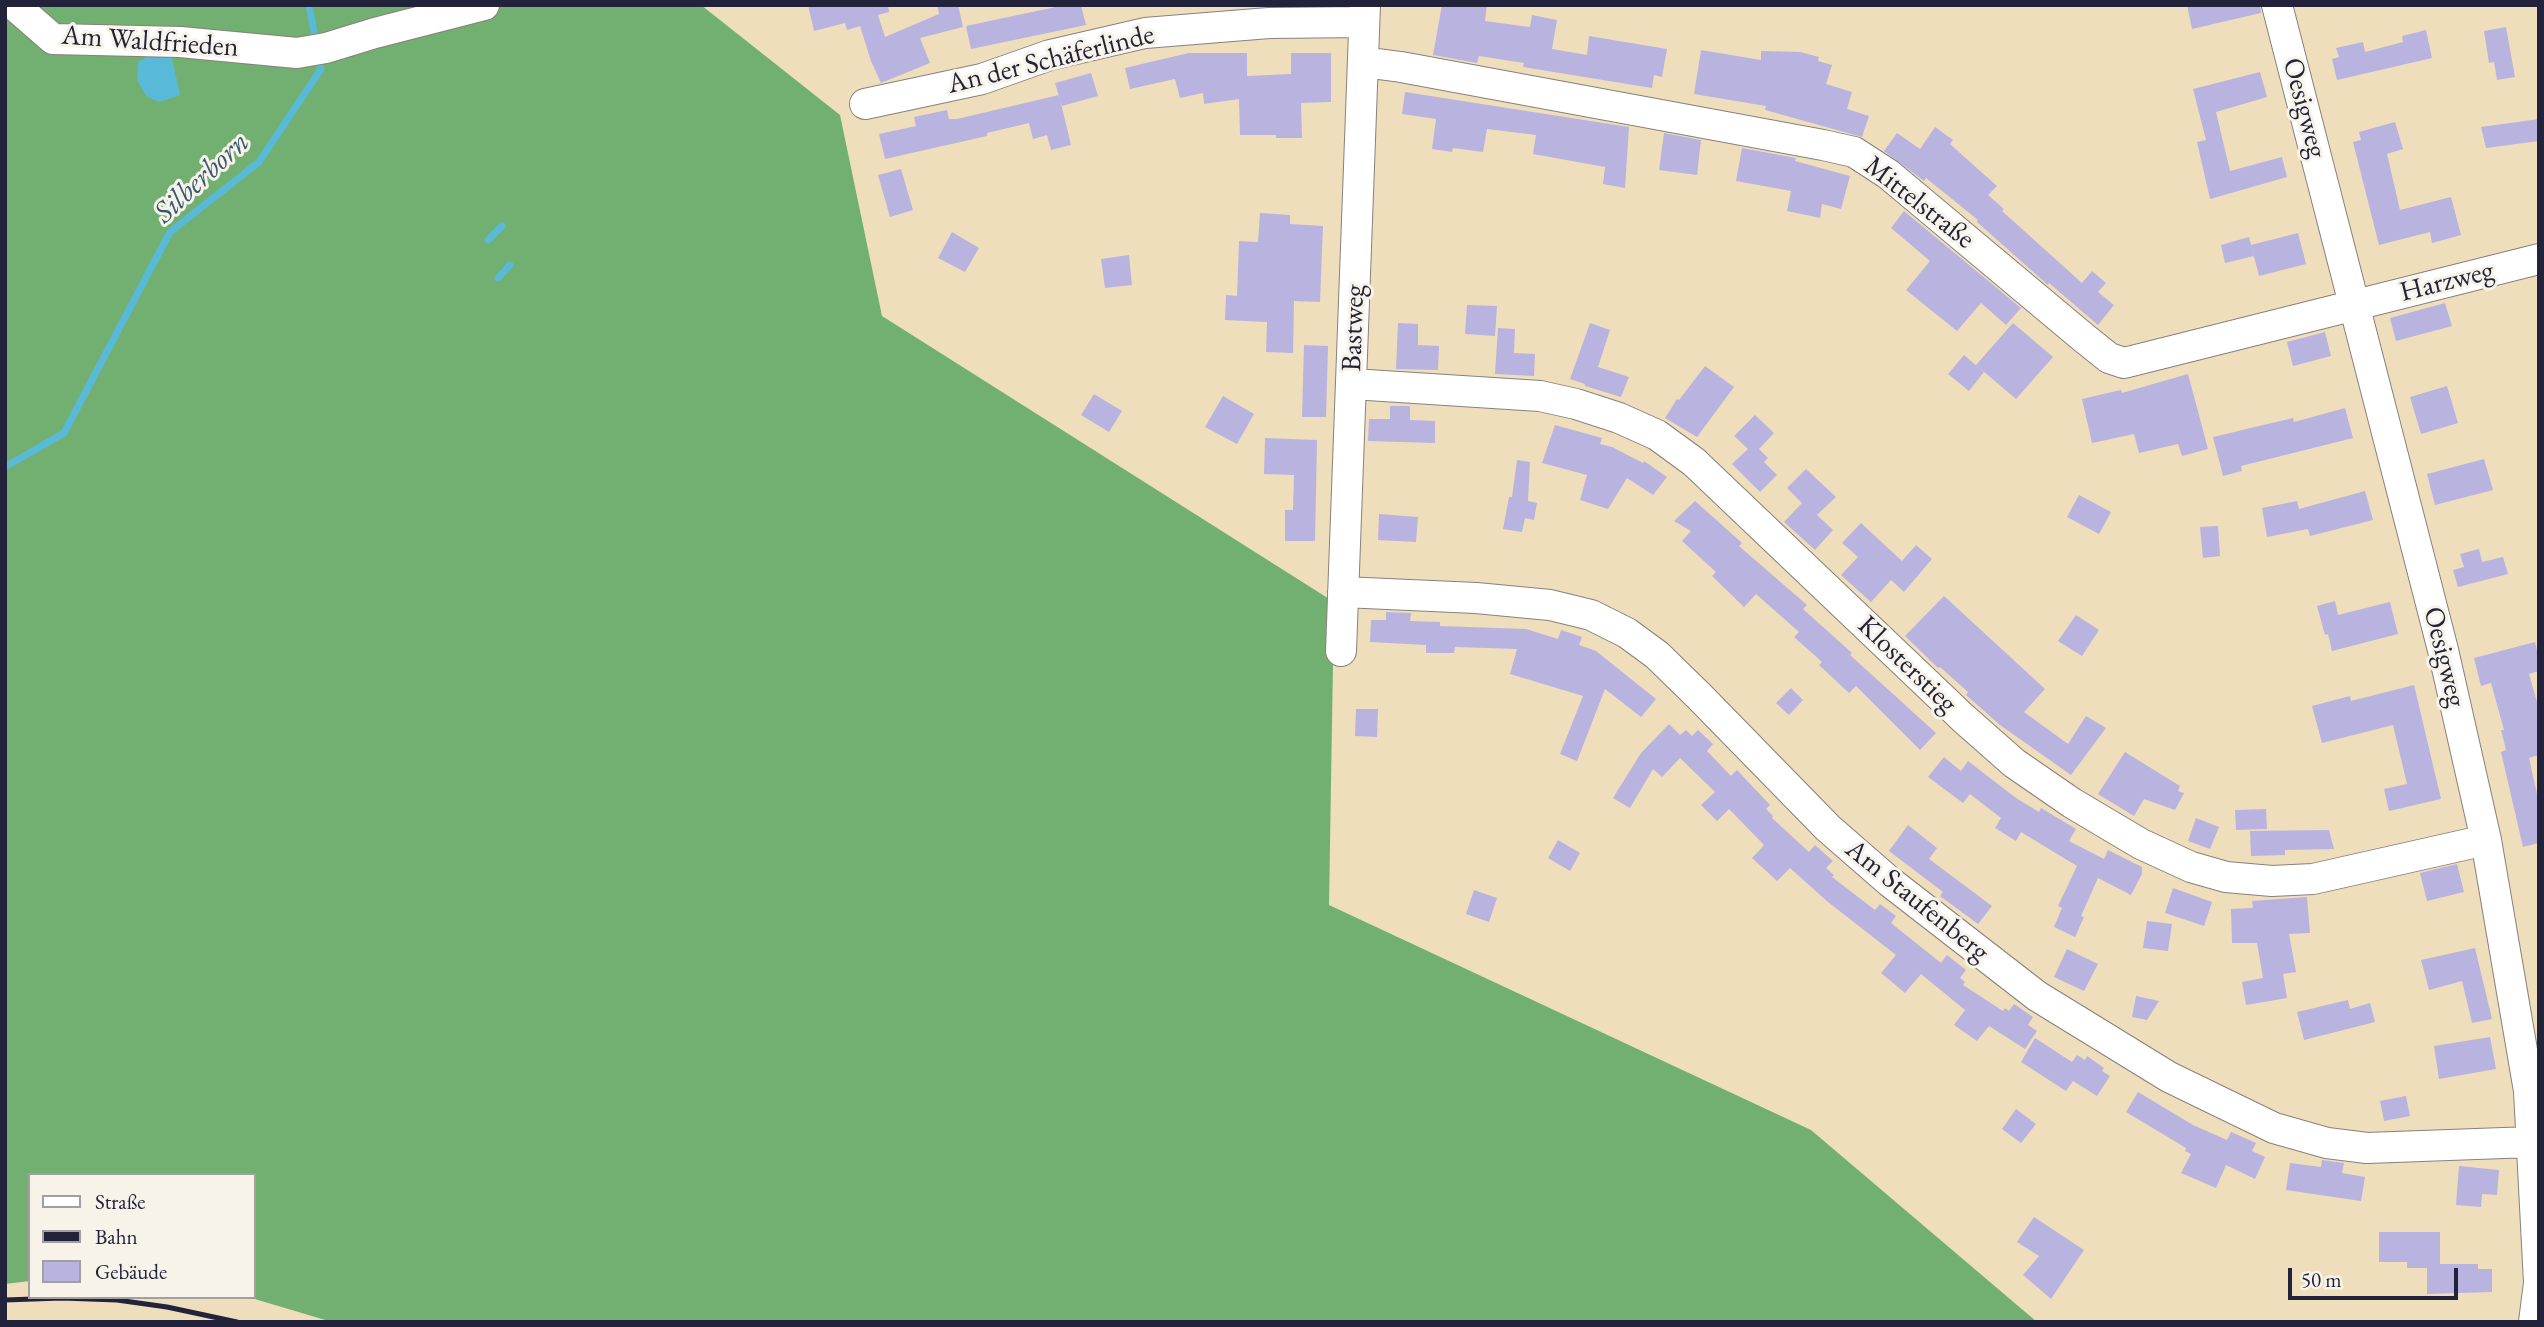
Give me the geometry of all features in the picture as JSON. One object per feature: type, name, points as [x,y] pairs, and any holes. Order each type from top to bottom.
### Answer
[{"type":"street","name":"Am Waldfrieden","points":[[14,5],[53,39],[309,51],[484,5]]},
{"type":"street","name":"Oesigweg","points":[[2277,5],[2443,650],[2486,840],[2529,1091],[2539,1283],[2534,1322]]},
{"type":"street","name":"Bastweg","points":[[1341,651],[1364,14]]},
{"type":"street","name":"An der Schäferlinde","points":[[864,104],[982,79],[1049,55],[1145,33],[1364,14]]},
{"type":"street","name":"Mittelstraße","points":[[1363,62],[1441,74],[1854,152],[1888,174],[2109,358],[2124,363],[2354,305]]},
{"type":"street","name":"Harzweg","points":[[2354,305],[2539,259]]},
{"type":"street","name":"Klosterstieg","points":[[1352,384],[1540,396],[1619,418],[1657,435],[1695,462],[1963,718],[2014,763],[2072,803],[2141,844],[2191,867],[2226,877],[2272,881],[2313,879],[2486,840]]},
{"type":"street","name":"Am Staufenberg","points":[[1343,592],[1463,597],[1550,605],[1591,615],[1627,633],[1657,655],[1828,828],[1890,882],[2037,996],[2169,1077],[2274,1128],[2327,1143],[2367,1148],[2531,1142]]},
{"type":"green space","points":[[5,5],[701,5],[840,115],[882,316],[1334,602],[1329,905],[1811,1130],[2037,1322],[332,1322],[255,1299],[256,1173],[28,1173],[28,1281],[5,1284]]},
{"type":"water","points":[[147,57],[172,58],[180,95],[159,102],[146,96],[137,80],[138,62]]},
{"type":"building","points":[[808,5],[888,5],[889,12],[878,15],[885,37],[939,14],[937,5],[958,5],[963,27],[920,38],[930,63],[881,83],[860,26],[847,30],[845,23],[814,31]]},
{"type":"building","points":[[1065,5],[1081,5],[1086,25],[971,49],[966,26]]},
{"type":"building","points":[[1442,5],[1487,5],[1485,21],[1530,27],[1532,15],[1557,20],[1552,49],[1587,55],[1589,36],[1667,49],[1662,77],[1654,75],[1652,88],[1523,67],[1524,63],[1479,56],[1477,63],[1433,55]]},
{"type":"building","points":[[2187,5],[2260,5],[2261,13],[2192,29]]},
{"type":"building","points":[[2506,27],[2515,77],[2497,80],[2494,62],[2489,63],[2484,31]]},
{"type":"building","points":[[2426,30],[2432,58],[2337,80],[2332,59],[2339,57],[2336,48],[2363,42],[2365,52],[2403,42],[2402,36]]},
{"type":"building","points":[[1701,50],[1761,60],[1761,51],[1800,52],[1819,57],[1818,61],[1832,65],[1826,84],[1852,92],[1847,109],[1869,116],[1862,137],[1765,110],[1766,106],[1694,94]]},
{"type":"building","points":[[1189,53],[1247,53],[1247,76],[1291,74],[1291,53],[1331,53],[1331,102],[1301,103],[1302,138],[1276,138],[1276,135],[1240,135],[1239,99],[1204,104],[1203,93],[1180,98],[1175,79],[1130,89],[1125,68]]},
{"type":"building","points":[[2260,72],[2267,97],[2216,112],[2230,171],[2282,157],[2287,177],[2210,199],[2197,142],[2206,140],[2193,89]]},
{"type":"building","points":[[1091,73],[1098,96],[1062,106],[1055,83]]},
{"type":"building","points":[[1405,92],[1629,127],[1625,188],[1603,184],[1605,167],[1533,154],[1536,135],[1487,129],[1483,152],[1453,148],[1452,152],[1432,149],[1436,119],[1402,114]]},
{"type":"building","points":[[1059,95],[1071,145],[1051,150],[1047,135],[1033,139],[1029,123],[987,133],[987,136],[885,159],[879,134],[916,126],[914,117],[947,110],[949,119],[957,119]]},
{"type":"building","points":[[2539,119],[2539,141],[2486,148],[2481,127]]},
{"type":"building","points":[[2395,122],[2403,149],[2387,154],[2400,210],[2451,197],[2461,235],[2432,243],[2430,232],[2379,245],[2353,142],[2361,140],[2359,132]]},
{"type":"building","points":[[1935,127],[1953,140],[1950,144],[1997,186],[1988,195],[2004,209],[2002,211],[2082,283],[2092,271],[2106,283],[2098,292],[2114,305],[2098,325],[2049,283],[2048,285],[1977,222],[1978,220],[1926,178],[1924,181],[1884,151],[1897,133],[1920,149]]},
{"type":"building","points":[[1664,133],[1701,140],[1697,175],[1659,170]]},
{"type":"building","points":[[1742,148],[1796,158],[1795,161],[1850,176],[1841,209],[1822,204],[1820,218],[1787,211],[1791,191],[1736,181]]},
{"type":"building","points":[[901,169],[913,210],[890,217],[878,175]]},
{"type":"building","points":[[1904,211],[2021,308],[2006,325],[1981,303],[1957,331],[1906,290],[1930,261],[1891,228]]},
{"type":"building","points":[[1260,213],[1290,215],[1290,224],[1323,226],[1320,302],[1294,301],[1293,353],[1266,352],[1267,322],[1225,320],[1226,295],[1237,296],[1239,241],[1258,242]]},
{"type":"building","points":[[952,232],[979,248],[965,272],[938,258]]},
{"type":"building","points":[[2298,233],[2306,264],[2259,276],[2251,245]]},
{"type":"building","points":[[2249,237],[2254,256],[2225,263],[2221,245]]},
{"type":"building","points":[[1129,255],[1132,285],[1105,288],[1101,259]]},
{"type":"building","points":[[2445,303],[2452,326],[2396,341],[2390,318]]},
{"type":"building","points":[[1467,305],[1497,306],[1495,336],[1465,334]]},
{"type":"building","points":[[1398,323],[1418,324],[1418,345],[1439,346],[1438,370],[1396,369]]},
{"type":"building","points":[[1590,323],[1610,330],[1598,367],[1629,377],[1621,397],[1570,379]]},
{"type":"building","points":[[2013,323],[2053,357],[2016,399],[1976,365]]},
{"type":"building","points":[[1498,328],[1515,329],[1514,353],[1535,354],[1534,376],[1495,374]]},
{"type":"building","points":[[2325,332],[2331,356],[2293,366],[2287,342]]},
{"type":"building","points":[[1304,345],[1328,346],[1326,417],[1302,417]]},
{"type":"building","points":[[1964,355],[1984,372],[1969,391],[1948,374]]},
{"type":"building","points":[[1705,366],[1734,387],[1697,437],[1665,418]]},
{"type":"building","points":[[2188,374],[2208,449],[2182,456],[2178,444],[2139,453],[2134,434],[2092,443],[2082,399],[2121,390],[2122,393]]},
{"type":"building","points":[[2447,386],[2458,423],[2421,434],[2410,397]]},
{"type":"building","points":[[1094,394],[1122,411],[1109,432],[1081,415]]},
{"type":"building","points":[[1223,396],[1254,414],[1237,444],[1205,427]]},
{"type":"building","points":[[1390,406],[1410,406],[1410,420],[1435,421],[1435,443],[1368,441],[1369,419],[1390,419]]},
{"type":"building","points":[[2345,408],[2353,438],[2241,466],[2242,471],[2223,476],[2213,437],[2293,418],[2294,422]]},
{"type":"building","points":[[1755,415],[1774,433],[1759,449],[1768,458],[1764,462],[1777,475],[1760,492],[1732,464],[1748,449],[1734,436]]},
{"type":"building","points":[[1555,425],[1602,438],[1600,444],[1612,447],[1643,463],[1644,461],[1667,477],[1653,495],[1627,478],[1608,509],[1580,500],[1587,475],[1542,463]]},
{"type":"building","points":[[1265,438],[1317,440],[1315,541],[1285,541],[1285,510],[1293,510],[1294,475],[1264,474]]},
{"type":"building","points":[[2484,459],[2493,490],[2435,505],[2427,474]]},
{"type":"building","points":[[1517,460],[1530,462],[1528,501],[1537,503],[1534,520],[1525,518],[1522,532],[1503,529],[1509,497],[1512,497]]},
{"type":"building","points":[[1806,469],[1836,497],[1817,515],[1833,530],[1815,550],[1784,522],[1802,503],[1787,488]]},
{"type":"building","points":[[2365,491],[2373,520],[2310,536],[2308,529],[2267,537],[2262,508],[2297,501],[2299,509]]},
{"type":"building","points":[[2079,495],[2111,512],[2099,534],[2067,517]]},
{"type":"building","points":[[1695,501],[1742,543],[1739,546],[1807,605],[1803,609],[1852,653],[1850,655],[1936,733],[1920,750],[1856,686],[1849,693],[1819,665],[1822,662],[1794,637],[1799,632],[1756,594],[1744,607],[1712,576],[1716,572],[1682,541],[1691,531],[1674,521]]},
{"type":"building","points":[[1379,514],[1418,517],[1416,542],[1378,540]]},
{"type":"building","points":[[1861,523],[1902,561],[1916,545],[1932,559],[1904,592],[1891,580],[1871,602],[1841,575],[1858,557],[1842,543]]},
{"type":"building","points":[[2218,526],[2220,556],[2203,558],[2200,527]]},
{"type":"building","points":[[2479,549],[2482,562],[2503,557],[2508,574],[2458,587],[2453,570],[2464,567],[2460,554]]},
{"type":"building","points":[[1944,596],[2045,689],[2024,712],[2068,744],[2086,716],[2106,728],[2071,775],[2000,725],[1966,695],[1968,692],[1905,636]]},
{"type":"building","points":[[2335,601],[2338,615],[2390,602],[2398,634],[2332,651],[2317,606]]},
{"type":"building","points":[[1386,612],[1411,613],[1410,621],[1440,622],[1440,626],[1526,629],[1558,639],[1561,630],[1582,637],[1579,645],[1596,651],[1656,699],[1641,717],[1605,689],[1577,761],[1560,754],[1583,696],[1510,674],[1517,649],[1455,647],[1454,653],[1426,653],[1426,645],[1370,642],[1371,620],[1386,620]]},
{"type":"building","points":[[2076,615],[2099,630],[2082,656],[2058,641]]},
{"type":"building","points":[[2535,642],[2539,671],[2529,674],[2539,709],[2539,755],[2529,758],[2539,803],[2539,843],[2523,847],[2501,752],[2506,750],[2501,730],[2504,730],[2491,683],[2481,686],[2474,658]]},
{"type":"building","points":[[2414,685],[2441,799],[2389,811],[2384,789],[2407,784],[2393,725],[2322,743],[2312,706],[2350,696],[2351,701]]},
{"type":"building","points":[[1791,688],[1803,700],[1789,715],[1776,703]]},
{"type":"building","points":[[1356,709],[1378,709],[1377,737],[1355,736]]},
{"type":"building","points":[[1669,724],[1680,735],[1686,730],[1692,736],[1698,730],[1713,744],[1707,751],[1731,776],[1737,770],[1770,805],[1766,809],[1772,818],[1809,852],[1815,845],[1833,861],[1826,868],[1834,875],[1832,877],[1875,910],[1880,904],[1896,916],[1891,923],[1941,963],[1947,955],[1966,970],[1960,978],[1965,982],[1963,985],[2003,1011],[2005,1008],[2009,1011],[2014,1004],[2033,1017],[2028,1025],[2037,1031],[2025,1049],[1989,1026],[1977,1041],[1954,1025],[1965,1010],[1921,974],[1905,993],[1881,973],[1896,955],[1828,902],[1790,868],[1777,881],[1752,858],[1764,845],[1729,809],[1717,821],[1701,805],[1715,792],[1680,758],[1662,777],[1653,769],[1630,808],[1613,798],[1641,753]]},
{"type":"building","points":[[2125,752],[2180,786],[2178,791],[2184,793],[2175,810],[2144,799],[2134,816],[2098,794]]},
{"type":"building","points":[[1944,757],[1961,771],[1968,761],[2016,798],[2039,812],[2041,808],[2076,829],[2069,841],[2104,859],[2108,850],[2142,867],[2142,874],[2131,895],[2098,878],[2075,937],[2054,927],[2062,908],[2058,906],[2077,866],[2021,832],[2016,841],[1995,828],[2001,818],[1970,794],[1963,803],[1928,777]]},
{"type":"building","points":[[2266,809],[2267,829],[2236,830],[2235,810]]},
{"type":"building","points":[[2196,818],[2219,827],[2210,849],[2188,841]]},
{"type":"building","points":[[1908,825],[1937,848],[1929,859],[1992,906],[1978,924],[1940,896],[1943,892],[1889,851]]},
{"type":"building","points":[[2329,830],[2334,849],[2285,850],[2285,855],[2251,856],[2250,831]]},
{"type":"building","points":[[1558,840],[1580,853],[1570,871],[1548,858]]},
{"type":"building","points":[[2457,864],[2464,892],[2427,901],[2420,873]]},
{"type":"building","points":[[2173,888],[2212,902],[2204,926],[2165,913]]},
{"type":"building","points":[[1474,890],[1497,898],[1489,922],[1466,914]]},
{"type":"building","points":[[2307,897],[2310,933],[2289,934],[2296,972],[2283,974],[2287,998],[2246,1005],[2242,982],[2263,978],[2257,943],[2232,943],[2231,909],[2253,908],[2252,901]]},
{"type":"building","points":[[2147,921],[2172,924],[2168,951],[2143,948]]},
{"type":"building","points":[[2475,948],[2492,1019],[2472,1023],[2462,981],[2429,990],[2421,960]]},
{"type":"building","points":[[2067,949],[2098,964],[2084,991],[2054,977]]},
{"type":"building","points":[[2136,996],[2159,1001],[2147,1020],[2132,1017]]},
{"type":"building","points":[[2348,1000],[2350,1009],[2370,1003],[2375,1022],[2304,1040],[2297,1012]]},
{"type":"building","points":[[2490,1037],[2496,1069],[2439,1079],[2434,1046]]},
{"type":"building","points":[[2035,1038],[2072,1062],[2077,1055],[2085,1060],[2087,1056],[2104,1068],[2102,1071],[2110,1076],[2097,1096],[2073,1081],[2066,1091],[2021,1062]]},
{"type":"building","points":[[2138,1092],[2193,1125],[2227,1140],[2231,1132],[2256,1143],[2252,1151],[2265,1157],[2255,1179],[2226,1165],[2216,1188],[2181,1173],[2191,1154],[2185,1151],[2186,1148],[2126,1112]]},
{"type":"building","points":[[2406,1096],[2410,1116],[2384,1121],[2380,1101]]},
{"type":"building","points":[[2016,1109],[2036,1124],[2021,1143],[2002,1129]]},
{"type":"building","points":[[2322,1160],[2344,1163],[2342,1173],[2365,1177],[2361,1201],[2286,1190],[2290,1163],[2321,1167]]},
{"type":"building","points":[[2459,1166],[2499,1170],[2497,1195],[2482,1194],[2481,1207],[2456,1205]]},
{"type":"building","points":[[2034,1217],[2084,1250],[2051,1299],[2023,1275],[2039,1256],[2017,1242]]},
{"type":"building","points":[[2379,1232],[2440,1232],[2440,1264],[2478,1264],[2478,1269],[2492,1269],[2492,1292],[2427,1294],[2427,1268],[2407,1268],[2407,1262],[2379,1262]]},
{"type":"waterway","name":"Silberborn","points":[[309,5],[316,43]]},
{"type":"waterway","name":"Silberborn","points":[[5,467],[64,433],[170,232],[259,162],[321,69],[318,55]]},
{"type":"waterway","points":[[488,240],[502,226]]},
{"type":"waterway","points":[[498,278],[510,265]]},
{"type":"railway","points":[[5,1300],[34,1299]]},
{"type":"railway","points":[[90,1299],[167,1307],[237,1322]]}]
